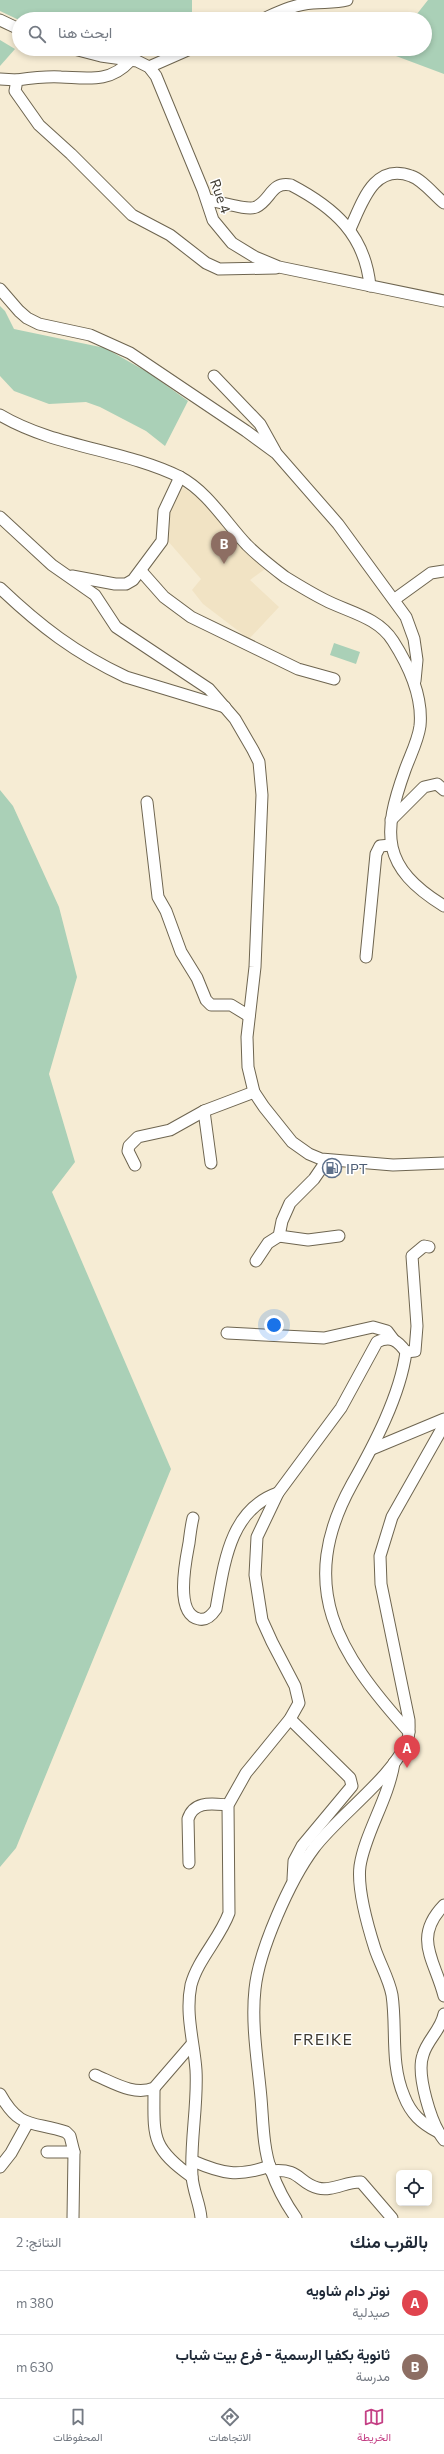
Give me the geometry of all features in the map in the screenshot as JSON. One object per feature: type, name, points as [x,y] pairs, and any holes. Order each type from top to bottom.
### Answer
[{"type":"street","points":[[282,12],[300,5],[347,0]]},
{"type":"street","points":[[0,20],[12,26]]},
{"type":"street","points":[[107,56],[137,61],[149,67],[174,56]]},
{"type":"street","points":[[0,79],[17,80],[50,77],[101,79],[119,72],[130,61]]},
{"type":"street","name":"Rue 4","points":[[149,67],[156,76],[207,200],[213,220],[224,236],[249,254],[279,268],[328,276],[444,301]]},
{"type":"street","points":[[17,80],[15,91],[34,119],[132,215],[170,235],[206,263],[219,269],[279,268]]},
{"type":"street","points":[[350,229],[367,194],[380,178],[389,172],[412,176],[444,203]]},
{"type":"street","points":[[207,200],[252,208],[260,204],[275,188],[286,184],[291,185],[342,220],[350,229],[366,262],[370,286]]},
{"type":"street","points":[[0,289],[19,311],[28,318],[39,324],[90,335],[130,354],[246,431],[276,453]]},
{"type":"street","points":[[214,376],[260,424],[276,453],[338,524],[395,599],[406,617],[414,639],[417,660],[415,682],[420,709],[420,726],[394,802],[391,820],[391,845],[395,858],[410,880],[444,906]]},
{"type":"street","points":[[0,415],[47,437],[135,460],[180,477],[210,502],[248,545],[284,576],[320,597],[365,617],[382,628],[393,640],[415,682]]},
{"type":"street","points":[[68,576],[126,584],[141,571],[162,541],[164,511],[180,477]]},
{"type":"street","points":[[0,517],[52,565],[96,595],[116,627],[210,689],[226,707],[256,756],[262,794],[255,967],[249,1016],[248,1067],[254,1092],[292,1142],[309,1154],[327,1160],[393,1165],[444,1163]]},
{"type":"street","points":[[141,571],[164,597],[191,617],[298,669],[334,679]]},
{"type":"street","points":[[395,599],[431,573],[444,571]]},
{"type":"street","points":[[0,588],[37,622],[80,653],[110,669],[126,677],[226,707]]},
{"type":"street","points":[[391,820],[424,787],[436,784],[444,790]]},
{"type":"street","points":[[147,802],[155,887],[181,952],[197,978],[206,1000],[211,1005],[231,1005],[249,1016]]},
{"type":"street","points":[[366,957],[376,854],[380,846],[391,845]]},
{"type":"street","points":[[136,1165],[128,1151],[129,1146],[138,1137],[170,1130],[204,1111],[254,1092]]},
{"type":"street","points":[[204,1111],[211,1162]]},
{"type":"street","points":[[279,1236],[282,1221],[290,1203],[314,1179],[327,1160]]},
{"type":"street","points":[[256,1261],[268,1243],[279,1236],[308,1240],[339,1236]]},
{"type":"street","points":[[406,1352],[415,1351],[417,1326],[412,1256],[424,1246],[429,1247]]},
{"type":"street","points":[[227,1333],[324,1338],[373,1327],[387,1331],[406,1352]]},
{"type":"street","points":[[201,2218],[192,2177],[196,2069],[189,2017],[193,1980],[229,1913],[228,1805],[246,1773],[290,1719],[298,1703],[299,1696],[262,1620],[255,1575],[257,1537],[278,1493],[341,1408],[377,1342],[385,1338],[393,1339]]},
{"type":"street","points":[[406,1352],[404,1369],[372,1449],[336,1516],[329,1536],[326,1597],[332,1618],[344,1646],[367,1682],[409,1732]]},
{"type":"street","points":[[372,1449],[444,1420]]},
{"type":"street","points":[[296,2218],[270,2168],[257,2055],[255,1989],[271,1933],[293,1883],[314,1848],[394,1763],[407,1741],[409,1732],[406,1699],[381,1584],[380,1556],[392,1517],[444,1425]]},
{"type":"street","points":[[193,1518],[183,1590],[186,1609],[193,1616],[205,1619],[216,1609],[228,1547],[254,1506],[264,1498],[278,1493]]},
{"type":"street","points":[[290,1719],[350,1778],[352,1786],[296,1855],[293,1883]]},
{"type":"street","points":[[394,1763],[388,1792],[362,1857],[360,1877],[368,1924],[391,1993],[393,2047],[398,2079],[411,2112],[419,2121],[441,2136]]},
{"type":"street","points":[[189,1863],[188,1819],[190,1812],[203,1804],[228,1805]]},
{"type":"street","points":[[444,1905],[430,1923],[426,1938],[426,1948],[433,1960],[444,1996]]},
{"type":"street","points":[[441,2136],[430,2110],[420,2064],[426,2046],[440,2035],[444,2014]]},
{"type":"street","points":[[95,2075],[140,2092],[154,2088],[192,2044]]},
{"type":"street","points":[[154,2088],[154,2116],[158,2141],[167,2158],[192,2177]]},
{"type":"street","points":[[0,2094],[5,2104],[27,2124],[66,2132],[70,2136],[74,2152],[73,2218]]},
{"type":"street","points":[[0,2167],[11,2153],[27,2124]]},
{"type":"street","points":[[47,2152],[74,2152]]},
{"type":"street","points":[[193,2161],[222,2173],[270,2168],[292,2172],[311,2186],[320,2189],[361,2182],[392,2218]]},
{"type":"shaded area","points":[[181,486],[204,502],[235,542],[265,569],[250,580],[279,607],[249,639],[203,604],[192,590],[201,579],[167,540],[166,521]]},
{"type":"green space","points":[[0,0],[192,0],[192,12],[12,12],[12,17],[0,11]]},
{"type":"green space","points":[[428,0],[444,0],[444,74],[396,56],[432,56],[432,12],[419,12]]},
{"type":"green space","points":[[0,40],[12,47],[12,52],[0,66]]},
{"type":"green space","points":[[0,306],[5,311],[14,329],[105,348],[149,373],[188,401],[165,446],[146,431],[100,407],[86,402],[49,404],[14,391],[0,376]]},
{"type":"green space","points":[[334,643],[360,652],[356,664],[330,655]]},
{"type":"green space","points":[[0,790],[13,806],[59,907],[77,977],[49,1074],[75,1162],[52,1192],[171,1469],[16,1848],[0,1867]]},
{"type":"place","name":"ثانوية بكفيا الرسمية - فرع بيت شباب","points":[[224,564]]},
{"type":"place","name":"IPT","points":[[332,1168]]},
{"type":"place","name":"نوتر دام شاويه","points":[[407,1768]]},
{"type":"district","name":"FREIKE","points":[[323,2038]]}]
